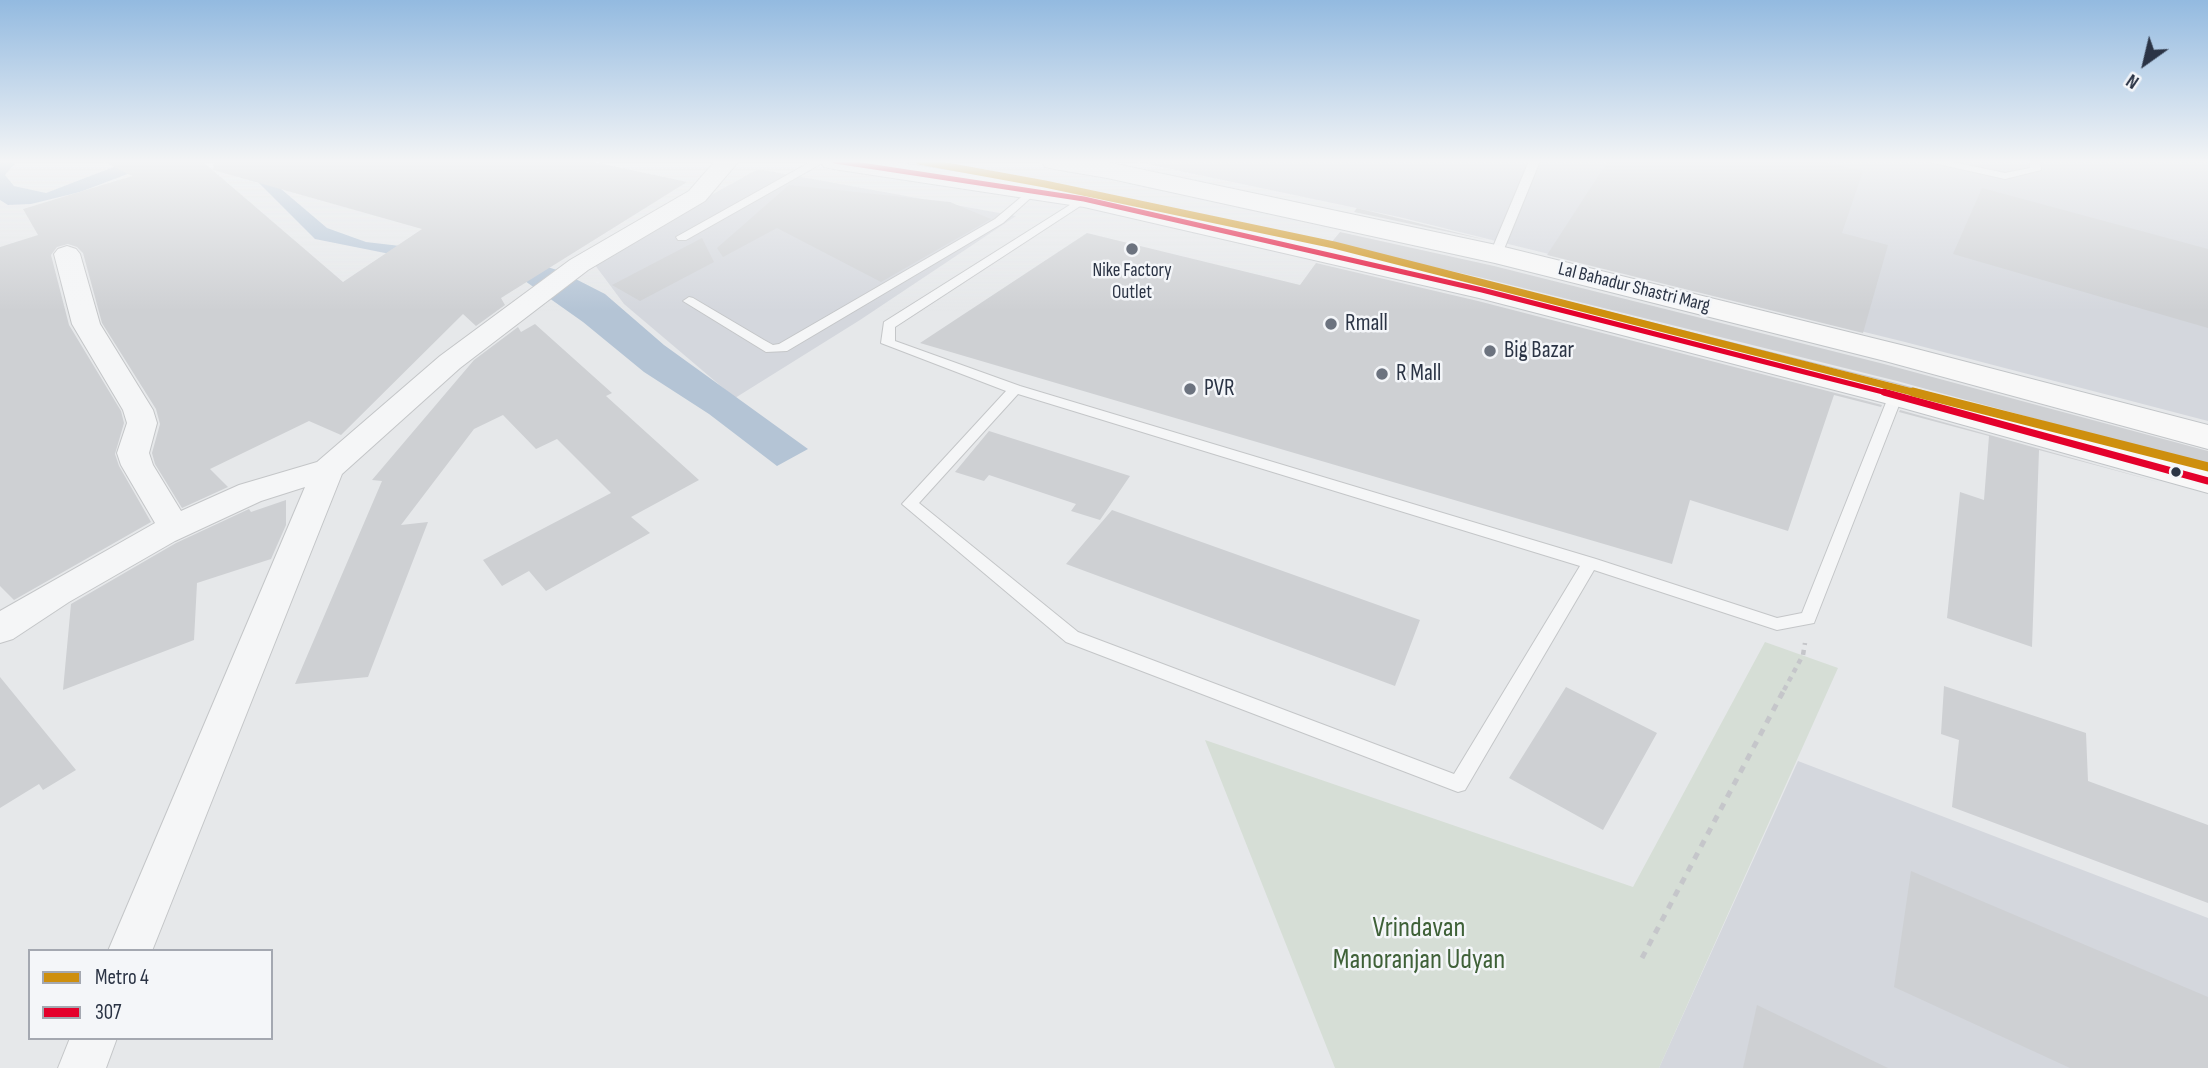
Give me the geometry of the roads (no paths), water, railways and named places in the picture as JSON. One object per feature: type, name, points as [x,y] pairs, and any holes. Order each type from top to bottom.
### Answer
[{"type":"main road","name":"Lal Bahadur Shastri Marg","points":[[1136,211],[1482,290],[1896,395],[2208,481]]},
{"type":"main road","name":"Lal Bahadur Shastri Marg","points":[[1296,211],[1496,254],[1897,354],[2208,438]]},
{"type":"street","points":[[0,629],[57,593],[174,528],[250,493],[328,469],[450,362],[579,265],[672,211]]},
{"type":"street","points":[[66,254],[86,324],[138,410],[142,423],[134,453],[137,465],[174,528]]},
{"type":"street","points":[[131,949],[328,469]]},
{"type":"street","points":[[82,1068],[93,1040]]},
{"type":"lane","points":[[682,237],[730,211]]},
{"type":"lane","points":[[689,301],[759,343],[771,349],[782,348],[999,221],[1010,211]]},
{"type":"lane","points":[[1066,211],[889,325],[888,343],[1015,389],[1590,563],[1777,624],[1808,618],[1896,395]]},
{"type":"lane","points":[[1496,254],[1514,211]]},
{"type":"lane","points":[[1015,389],[910,504],[1072,637],[1458,784],[1590,563]]},
{"type":"water","points":[[287,211],[307,211],[327,228],[366,242],[529,261],[560,271],[605,294],[664,345],[808,449],[777,466],[709,414],[644,372],[583,322],[525,281],[315,239]]},
{"type":"metro line","name":"4","points":[[1172,211],[1334,245],[2208,467]]},
{"type":"place","name":"Nike Factory Outlet","points":[[1132,249]]},
{"type":"place","name":"Rmall","points":[[1331,324]]},
{"type":"place","name":"Big Bazar","points":[[1490,351]]},
{"type":"place","name":"R Mall","points":[[1382,374]]},
{"type":"place","name":"PVR","points":[[1190,389]]},
{"type":"park label","name":"Vrindavan Manoranjan Udyan","points":[[1419,945]]}]
